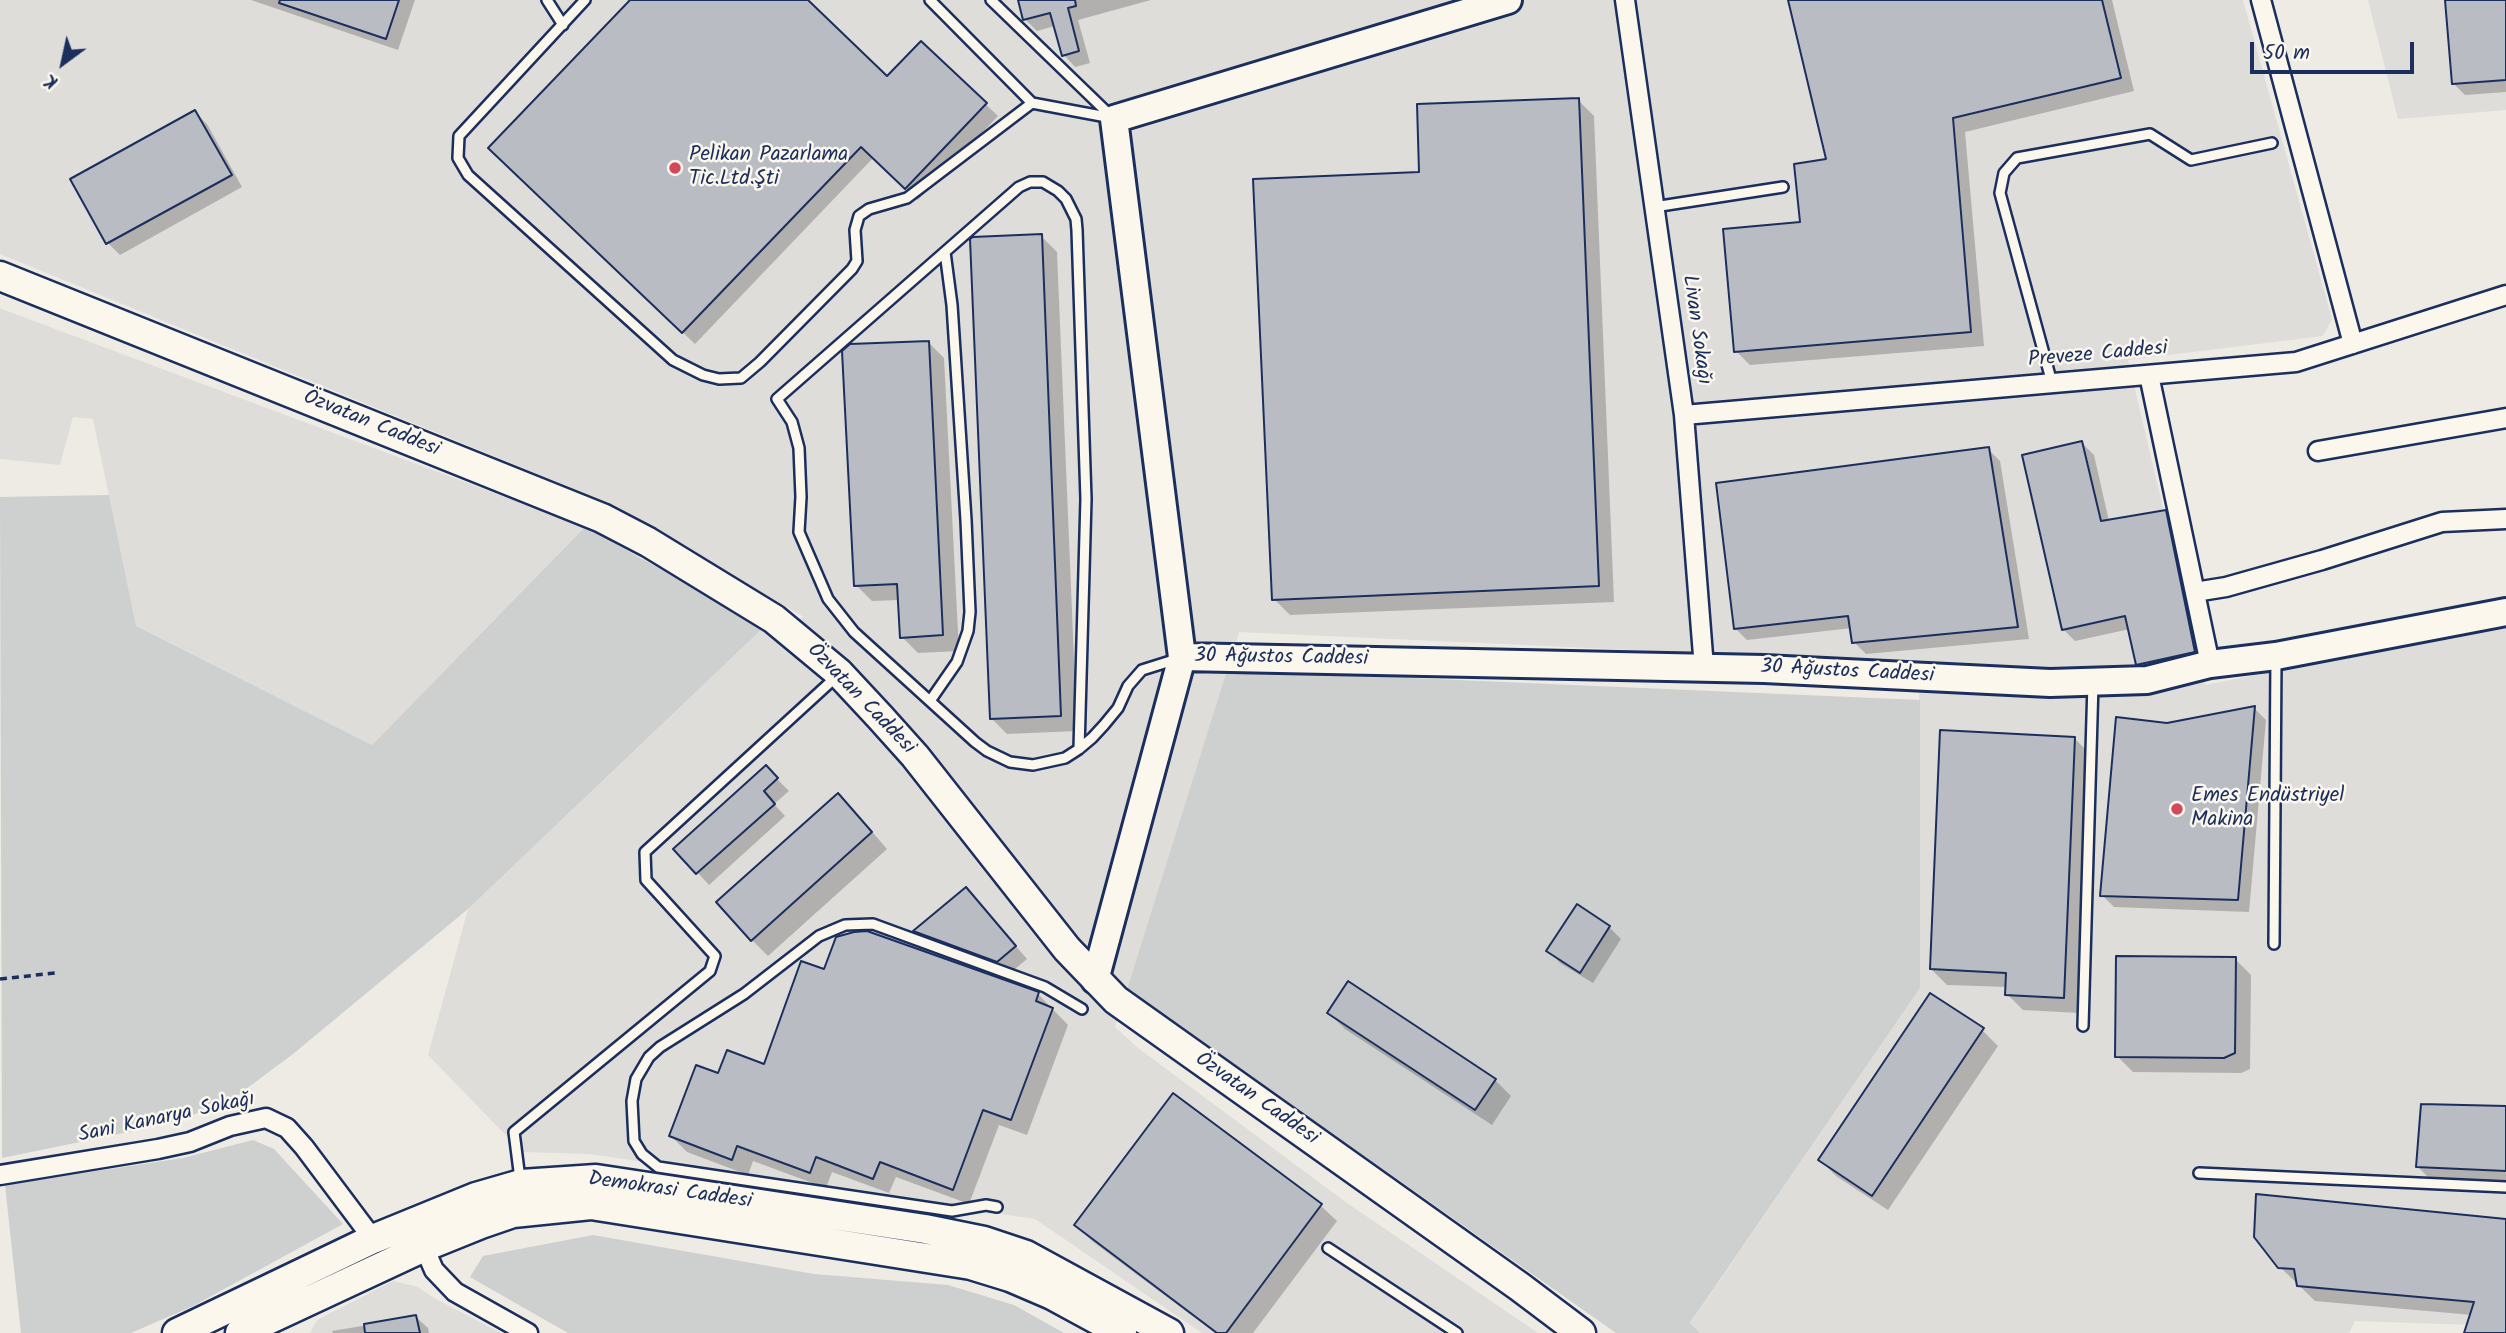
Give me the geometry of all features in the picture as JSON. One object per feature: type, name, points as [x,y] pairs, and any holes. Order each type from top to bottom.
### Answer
[{"type":"main road","name":"Özvatan Caddesi","points":[[0,276],[602,518],[648,542],[774,619],[839,673],[915,756],[1037,912],[1095,980],[1116,1000],[1581,1333]]},
{"type":"main road","name":"Demokrasi Caddesi","points":[[177,1333],[373,1239],[476,1197],[521,1184],[596,1179],[925,1229],[984,1241],[1026,1255],[1169,1333]]},
{"type":"main road","name":"Demokrasi Caddesi","points":[[240,1333],[424,1247],[481,1224],[513,1213],[591,1205],[971,1265],[1010,1277],[1052,1295],[1122,1333]]},
{"type":"main road","points":[[293,1333],[299,1310],[306,1302]]},
{"type":"street","points":[[1095,980],[1182,657],[1114,119],[1508,0]]},
{"type":"street","name":"Livan Sokağı","points":[[1625,0],[1684,415],[1704,668]]},
{"type":"street","points":[[2261,0],[2353,344]]},
{"type":"street","name":"Preveze Caddesi","points":[[1684,415],[2296,362],[2506,295]]},
{"type":"street","points":[[2148,375],[2210,664]]},
{"type":"street","points":[[2318,451],[2506,418]]},
{"type":"street","points":[[2195,592],[2226,587],[2322,560],[2442,522],[2506,519]]},
{"type":"street","name":"30 Ağustos Caddesi","points":[[1182,657],[1704,668],[2050,683],[2093,682],[2147,680],[2210,664],[2276,656],[2506,612]]},
{"type":"street","name":"Sani Kanarya Sokağı","points":[[0,1175],[158,1149],[190,1142],[230,1126],[266,1118],[287,1129],[304,1147],[373,1239]]},
{"type":"street","points":[[424,1247],[434,1270],[455,1292],[528,1333]]},
{"type":"lane","points":[[547,0],[564,24]]},
{"type":"lane","points":[[585,0],[459,136],[457,149],[462,167],[674,360],[703,375],[719,379],[741,378],[852,270],[857,261],[855,230],[859,216],[869,209],[907,198],[1031,103]]},
{"type":"lane","points":[[930,0],[1031,103],[1114,119]]},
{"type":"lane","points":[[991,0],[1114,119]]},
{"type":"lane","points":[[2052,383],[2000,192],[2004,173],[2017,158],[2150,134],[2190,160],[2272,143]]},
{"type":"lane","points":[[1079,748],[1086,499],[1076,219],[1066,199],[1058,191],[1043,182],[1030,182],[1019,187],[777,399],[792,422],[796,435],[802,497],[799,532],[818,580],[854,632],[975,742],[1010,762],[1033,765],[1065,758],[1079,748],[1111,717],[1128,686],[1142,670],[1182,657]]},
{"type":"lane","points":[[1654,207],[1783,187]]},
{"type":"lane","points":[[930,701],[957,662],[968,631],[970,612],[952,305],[945,251]]},
{"type":"lane","points":[[2274,944],[2276,656]]},
{"type":"lane","points":[[521,1184],[514,1132],[710,971],[715,956],[646,880],[645,852],[839,673]]},
{"type":"lane","points":[[2083,1026],[2093,682]]},
{"type":"lane","points":[[997,1207],[985,1205],[952,1211],[658,1167],[642,1154],[634,1141],[632,1101],[636,1079],[649,1058],[660,1047],[744,994],[819,936],[845,925],[873,924],[1045,987],[1082,1009]]},
{"type":"lane","points":[[2199,1173],[2506,1187]]},
{"type":"lane","points":[[1328,1248],[1457,1333]]},
{"type":"path","points":[[0,979],[55,973]]},
{"type":"shaded area","points":[[0,0],[2243,0],[2332,319],[2323,336],[2128,360],[2205,685],[2506,627],[2506,1326],[2355,1321],[2349,1333],[1700,1333],[1690,1324],[1920,988],[1919,663],[1239,632],[1115,1027],[1138,1048],[1347,1203],[1538,1333],[1202,1333],[1035,1219],[589,1154],[522,1152],[428,1055],[468,909],[764,627],[804,617],[601,500],[0,254]]},
{"type":"shaded area","points":[[2368,0],[2506,0],[2506,110],[2398,119]]},
{"type":"shaded area","points":[[0,308],[585,527],[372,745],[136,626],[93,419],[73,417],[60,465],[0,459]]},
{"type":"shaded area","points":[[109,495],[136,626],[372,745],[585,527],[764,627],[468,909],[293,1054],[238,1095],[177,1122],[2,1158],[0,497]]},
{"type":"shaded area","points":[[1227,670],[1920,700],[1920,988],[1690,1323],[1700,1333],[1616,1333],[1127,989]]},
{"type":"shaded area","points":[[253,1140],[274,1149],[343,1224],[193,1306],[131,1333],[21,1333],[5,1185],[183,1158]]},
{"type":"shaded area","points":[[593,1235],[814,1274],[948,1285],[1014,1305],[1064,1333],[568,1333],[470,1277],[483,1256]]},
{"type":"shaded area","points":[[393,1281],[418,1287],[501,1333],[310,1333],[317,1320]]},
{"type":"building","points":[[280,0],[399,0],[386,39],[279,3]]},
{"type":"building","name":"Pelikan Pazarlama Tic.Ltd.Şti","points":[[630,0],[808,0],[887,76],[921,41],[987,103],[905,189],[861,147],[682,333],[488,148]]},
{"type":"building","points":[[1018,0],[1075,0],[1076,6],[1068,8],[1079,51],[1062,56],[1050,13],[1023,20]]},
{"type":"building","points":[[1788,0],[2102,0],[2121,78],[1953,118],[1971,332],[1734,352],[1723,229],[1800,222],[1794,164],[1826,159]]},
{"type":"building","points":[[2445,0],[2506,0],[2506,80],[2452,84]]},
{"type":"building","points":[[1579,98],[1599,586],[1272,600],[1253,179],[1419,172],[1417,104]]},
{"type":"building","points":[[195,110],[232,175],[106,244],[70,179]]},
{"type":"building","points":[[1042,234],[1061,716],[990,719],[970,239]]},
{"type":"building","points":[[929,341],[943,635],[900,638],[897,584],[854,586],[842,351],[850,344]]},
{"type":"building","points":[[2082,441],[2101,521],[2166,510],[2195,652],[2136,665],[2125,616],[2062,630],[2022,455]]},
{"type":"building","points":[[1989,447],[2018,627],[1852,643],[1848,616],[1734,629],[1716,483]]},
{"type":"building","name":"Emes Endüstriyel Makina","points":[[2255,706],[2238,900],[2100,896],[2116,717],[2167,723]]},
{"type":"building","points":[[1940,730],[2075,737],[2064,998],[2005,995],[2006,973],[1930,969]]},
{"type":"building","points":[[766,765],[778,778],[764,791],[775,804],[696,874],[673,849]]},
{"type":"building","points":[[838,793],[872,832],[751,941],[716,902]]},
{"type":"building","points":[[966,887],[1016,946],[997,962],[913,931]]},
{"type":"building","points":[[1577,904],[1610,926],[1580,973],[1546,951]]},
{"type":"building","points":[[867,931],[1039,992],[1036,1001],[1053,1008],[1011,1120],[983,1110],[953,1190],[880,1162],[873,1179],[816,1157],[810,1173],[737,1146],[732,1160],[669,1136],[696,1065],[718,1073],[727,1050],[764,1064],[801,961],[824,969],[836,937]]},
{"type":"building","points":[[2116,956],[2236,957],[2235,1053],[2224,1058],[2115,1057]]},
{"type":"building","points":[[1348,981],[1496,1079],[1475,1110],[1327,1013]]},
{"type":"building","points":[[1930,993],[1984,1028],[1872,1196],[1818,1160]]},
{"type":"building","points":[[1173,1093],[1322,1204],[1226,1333],[1217,1333],[1074,1225]]},
{"type":"building","points":[[2421,1104],[2506,1106],[2506,1171],[2416,1167]]},
{"type":"building","points":[[2256,1194],[2506,1219],[2506,1333],[2464,1333],[2474,1302],[2297,1286],[2294,1269],[2278,1268],[2254,1237]]},
{"type":"building","points":[[416,1315],[420,1333],[365,1333],[364,1324]]},
{"type":"place","name":"Pelikan Pazarlama Tic.Ltd.Şti","points":[[675,168]]},
{"type":"place","name":"Emes Endüstriyel Makina","points":[[2177,809]]}]
